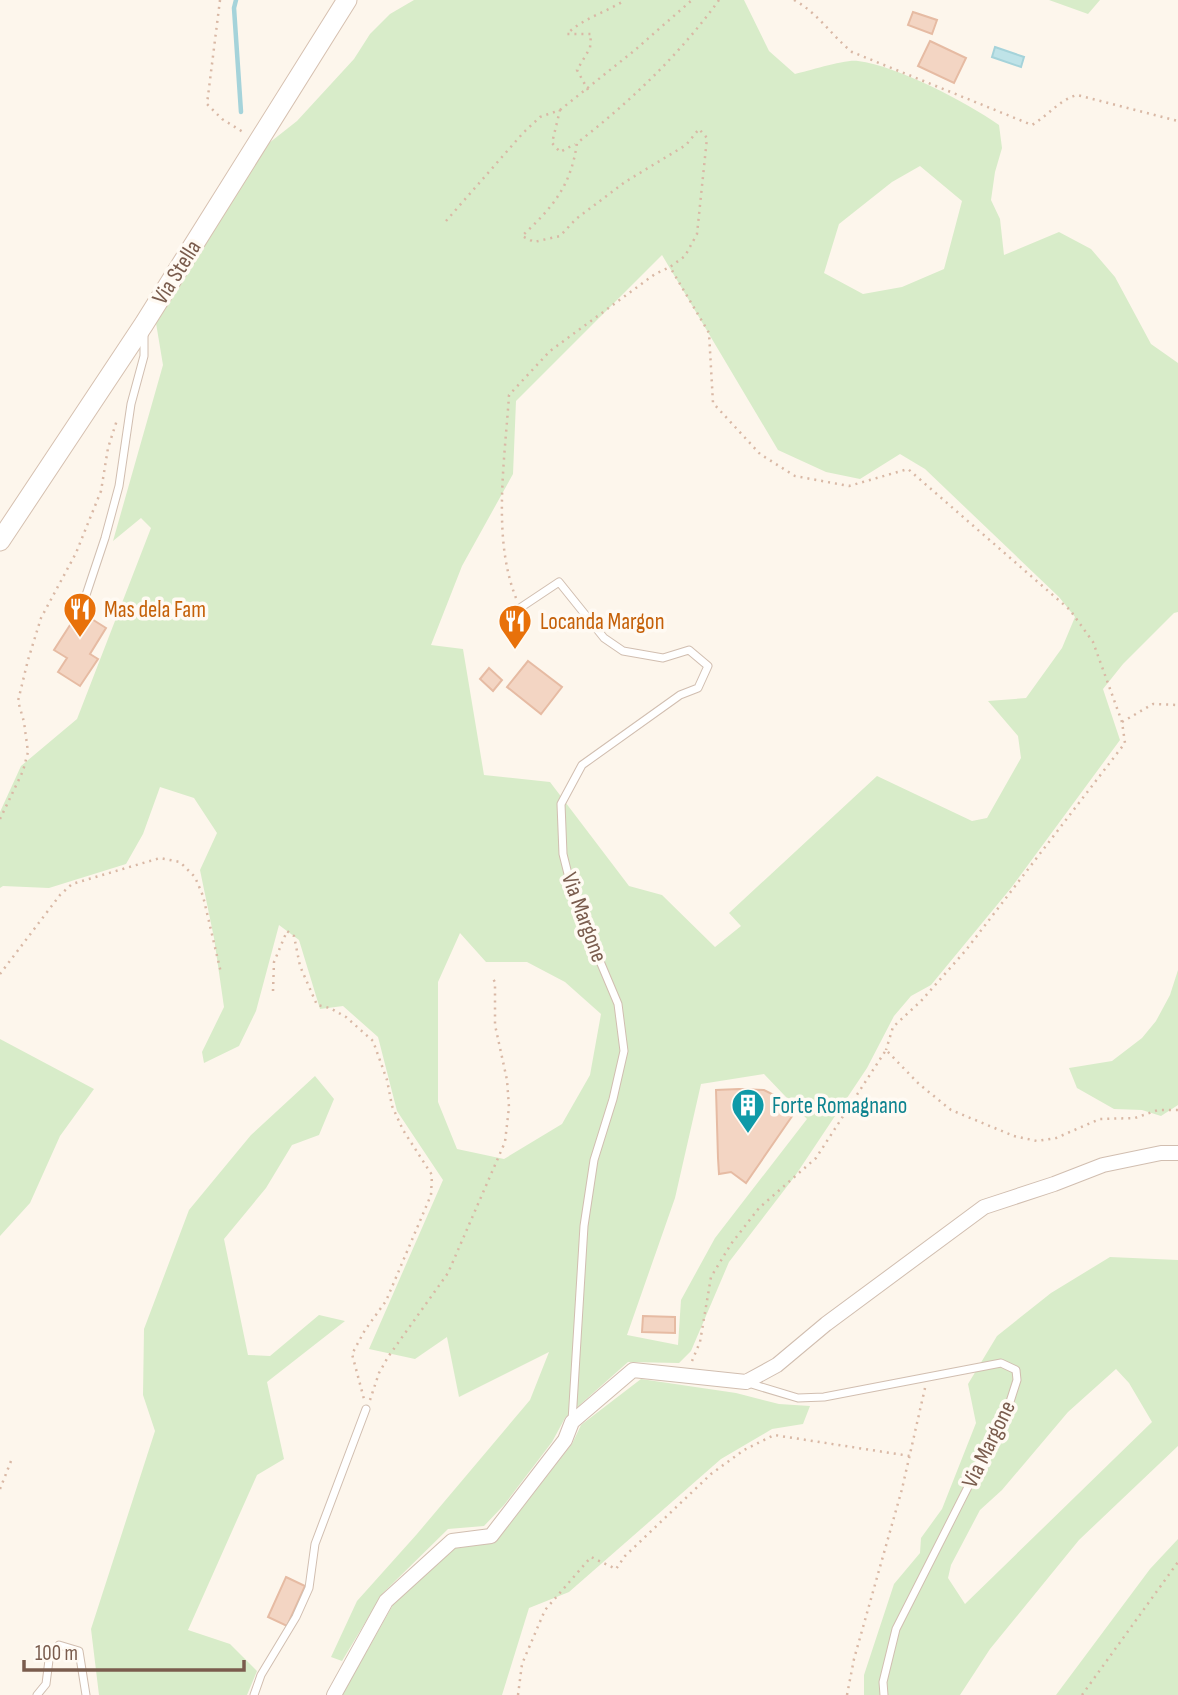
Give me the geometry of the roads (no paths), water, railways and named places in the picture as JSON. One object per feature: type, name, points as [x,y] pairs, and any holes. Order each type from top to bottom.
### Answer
[{"type":"main road","name":"Via Stella","points":[[0,541],[144,324],[347,0]]},
{"type":"street","points":[[746,1382],[778,1365],[827,1324],[984,1207],[1103,1165],[1161,1153],[1178,1153]]},
{"type":"street","name":"Via Margone","points":[[334,1695],[386,1601],[452,1541],[491,1536],[565,1440],[572,1422],[633,1370],[746,1382]]},
{"type":"lane","points":[[82,607],[119,486],[131,404],[144,356],[144,324]]},
{"type":"lane","name":"Via Margone","points":[[520,608],[559,582],[604,638],[623,651],[663,658],[689,650],[708,666],[698,688],[680,695],[582,765],[561,804],[563,854],[575,902],[618,1004],[624,1051],[613,1099],[594,1160],[584,1226],[572,1422]]},
{"type":"lane","name":"Via Margone","points":[[746,1382],[798,1398],[824,1396],[1001,1363],[1016,1370],[1017,1380],[1008,1408],[896,1629],[883,1682],[884,1695]]},
{"type":"lane","points":[[254,1695],[261,1675],[296,1617],[309,1588],[315,1544],[366,1409]]},
{"type":"lane","points":[[37,1695],[46,1684],[49,1660],[59,1645],[79,1651],[86,1695]]},
{"type":"water","points":[[995,47],[1024,57],[1021,67],[992,57]]},
{"type":"waterway","points":[[236,0],[234,8],[241,112]]},
{"type":"place","name":"Mas dela Fam","points":[[80,639]]},
{"type":"place","name":"Locanda Margon","points":[[515,651]]},
{"type":"place","name":"Forte Romagnano","points":[[748,1135]]}]
